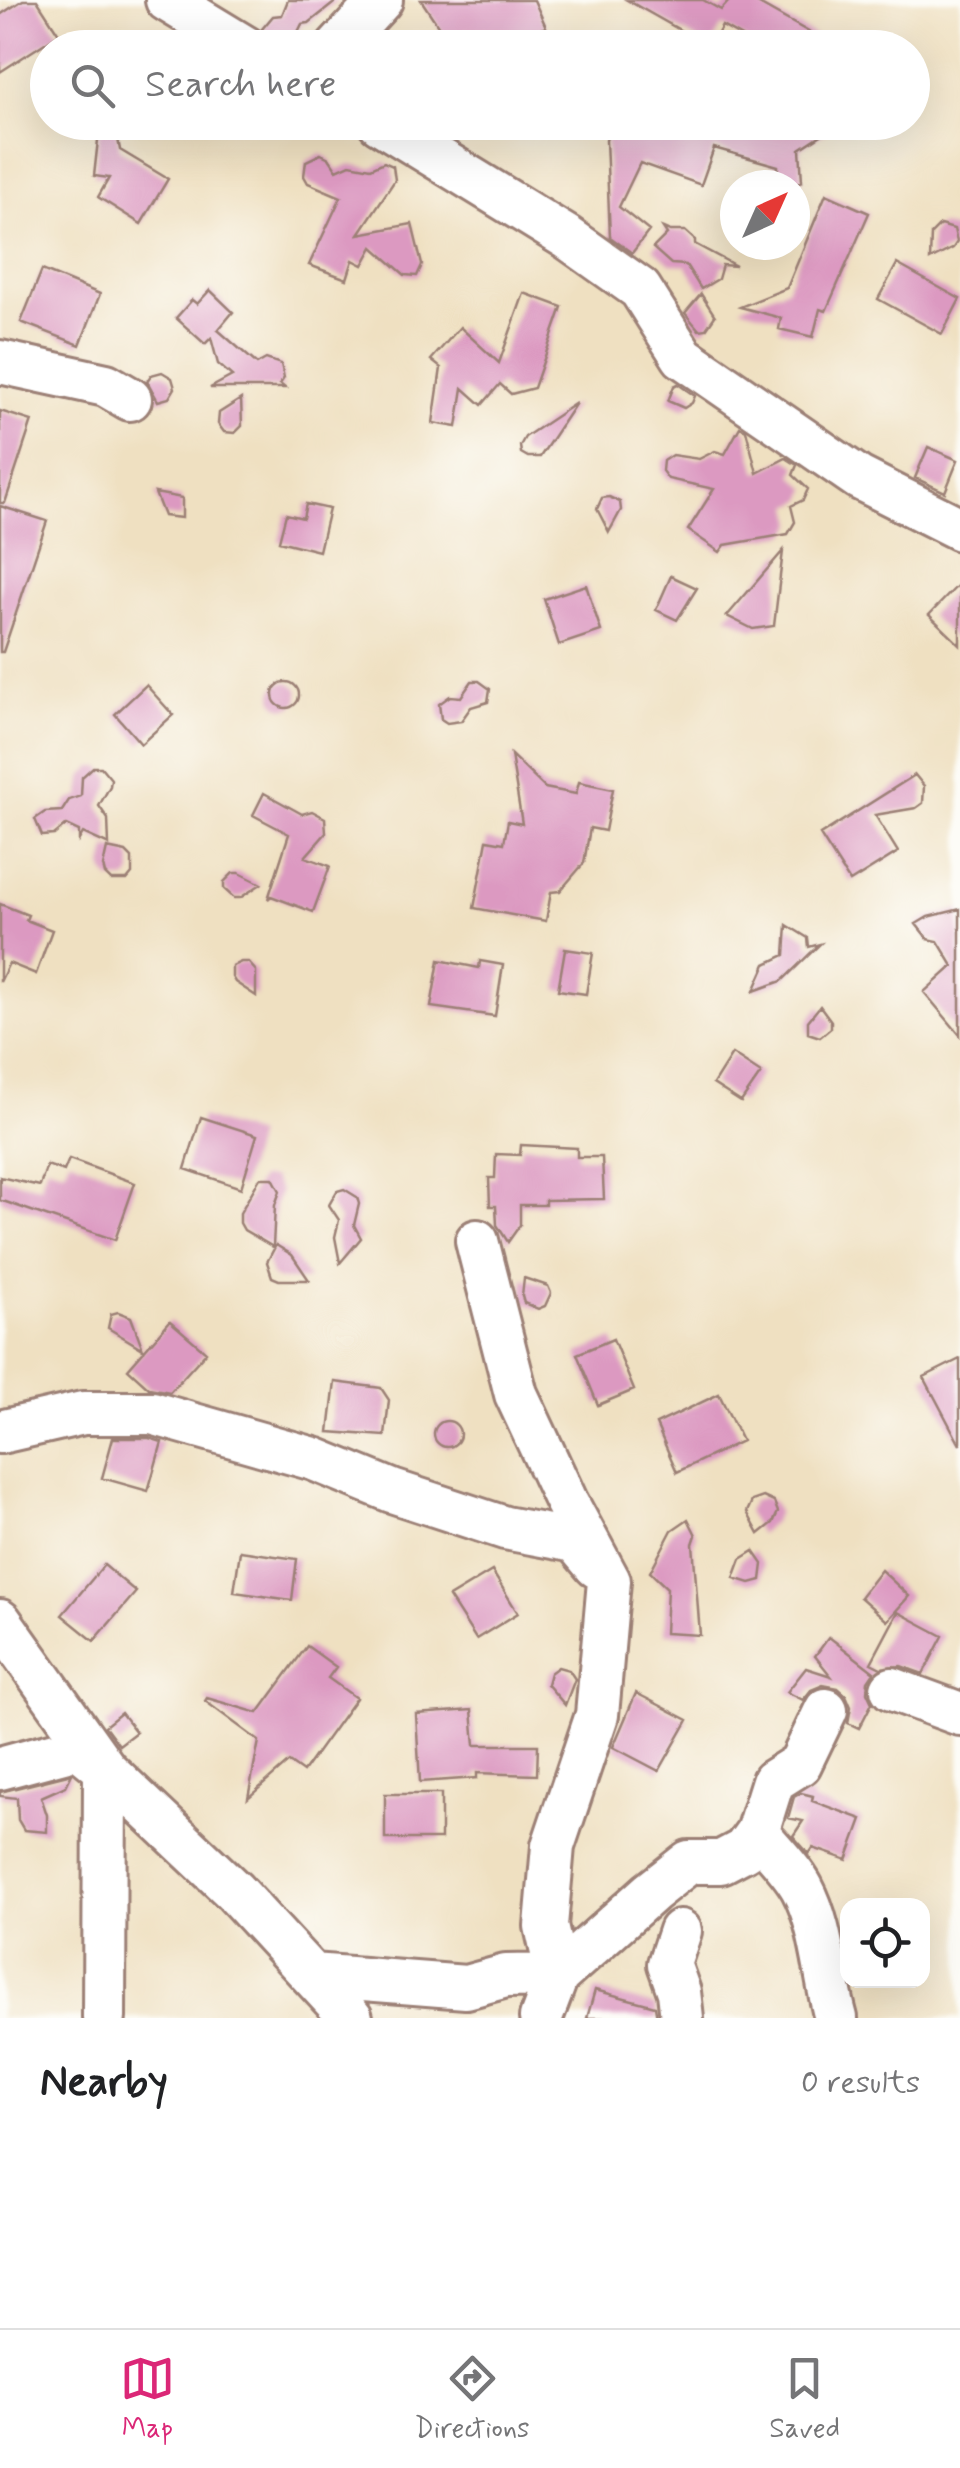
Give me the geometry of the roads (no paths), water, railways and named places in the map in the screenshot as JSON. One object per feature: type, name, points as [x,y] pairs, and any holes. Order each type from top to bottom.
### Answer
[{"type":"street","points":[[167,0],[216,30]]},
{"type":"street","points":[[354,30],[382,0]]},
{"type":"street","points":[[408,140],[568,238],[640,289],[683,357],[859,478],[960,529]]},
{"type":"street","points":[[0,362],[106,385],[130,399]]},
{"type":"street","points":[[312,1975],[466,1987],[506,1976],[558,1975],[550,1956],[546,1926],[553,1846],[597,1715],[609,1581],[516,1394],[477,1241]]},
{"type":"street","points":[[0,1432],[83,1413],[152,1413],[314,1460],[392,1491],[505,1528],[574,1541],[609,1581]]},
{"type":"street","points":[[0,1622],[106,1769],[104,2018]]},
{"type":"street","points":[[892,1689],[960,1714]]},
{"type":"street","points":[[541,2018],[558,1976],[689,1862],[721,1862],[744,1850],[757,1832],[774,1781],[800,1764],[826,1710]]},
{"type":"street","points":[[0,1768],[78,1747],[234,1891],[351,2018]]},
{"type":"street","points":[[757,1832],[801,1887],[816,1924],[836,2018]]},
{"type":"street","points":[[680,1931],[669,1964],[679,1992],[682,2018]]}]
